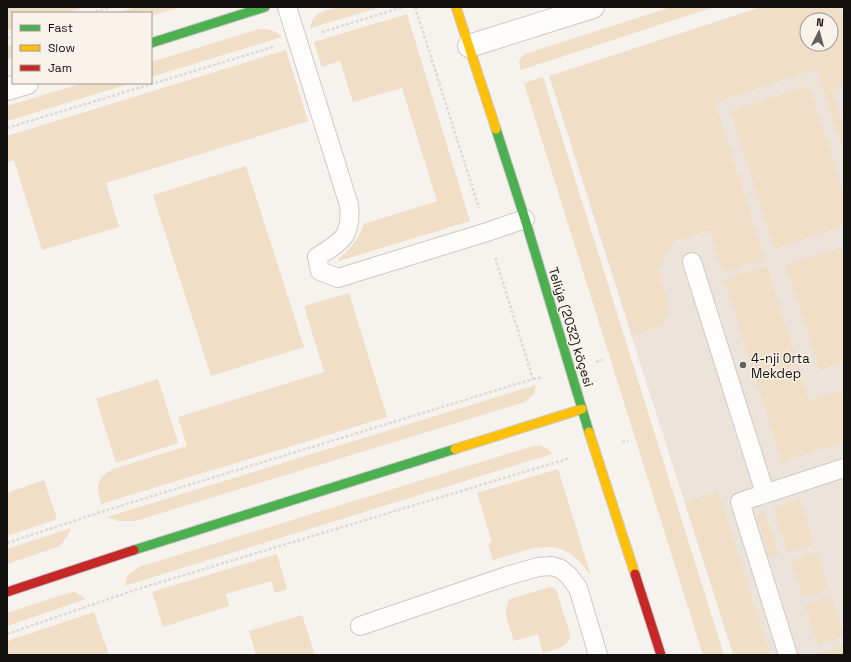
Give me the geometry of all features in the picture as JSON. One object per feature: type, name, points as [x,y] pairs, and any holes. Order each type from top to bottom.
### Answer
[{"type":"street","name":"Teliýa (2032) köçesi","points":[[456,7],[525,219],[582,409],[661,655]]},
{"type":"street","points":[[469,46],[593,7]]},
{"type":"street","points":[[152,43],[258,8]]},
{"type":"street","points":[[7,90],[24,84]]},
{"type":"street","points":[[7,592],[103,560],[582,409]]},
{"type":"lane","points":[[288,7],[349,205],[350,220],[346,236],[317,257],[320,271],[338,278],[525,219]]},
{"type":"lane","points":[[692,262],[765,493]]},
{"type":"lane","points":[[788,655],[740,502],[844,468]]},
{"type":"lane","points":[[360,626],[507,576],[538,567],[552,566],[561,569],[570,576],[578,588],[597,655]]},
{"type":"path","points":[[94,12],[110,7]]},
{"type":"path","points":[[152,84],[404,7]]},
{"type":"path","points":[[415,7],[481,213]]},
{"type":"path","points":[[7,128],[151,84]]},
{"type":"path","points":[[7,543],[111,508],[534,379],[494,256]]},
{"type":"path","points":[[7,634],[138,589],[562,460]]},
{"type":"shaded area","points":[[7,7],[85,7],[68,12],[12,12],[12,29],[7,31]]},
{"type":"shaded area","points":[[136,7],[180,7],[152,16],[152,12],[119,12]]},
{"type":"shaded area","points":[[340,7],[381,7],[310,28],[314,18],[317,15]]},
{"type":"shaded area","points":[[671,7],[714,7],[521,70],[519,61],[525,54]]},
{"type":"shaded area","name":"4-nji Orta Mekdep","points":[[761,7],[844,7],[844,655],[733,655],[549,76]]},
{"type":"shaded area","points":[[762,7],[840,7],[844,20],[844,87],[832,91],[844,128],[844,153],[817,69],[715,102],[765,260],[723,273],[709,230],[675,241],[658,269],[669,305],[663,325],[632,335],[550,76]]},
{"type":"shaded area","points":[[407,14],[470,221],[339,261],[338,259],[357,239],[364,224],[437,201],[402,88],[353,102],[340,61],[322,67],[314,42]]},
{"type":"shaded area","points":[[259,29],[272,30],[282,37],[152,77],[152,62]]},
{"type":"shaded area","points":[[12,44],[12,58],[7,60],[7,46]]},
{"type":"shaded area","points":[[286,50],[308,121],[106,183],[119,227],[42,250],[14,160],[7,162],[7,136]]},
{"type":"shaded area","points":[[543,77],[724,655],[703,655],[524,83]]},
{"type":"shaded area","points":[[80,84],[129,84],[7,121],[7,106]]},
{"type":"shaded area","points":[[809,86],[844,194],[844,226],[775,249],[730,111]]},
{"type":"shaded area","points":[[246,166],[304,347],[211,376],[153,195]]},
{"type":"shaded area","points":[[844,246],[844,362],[820,370],[786,265]]},
{"type":"shaded area","points":[[767,266],[809,401],[840,391],[844,403],[844,442],[782,462],[724,279]]},
{"type":"shaded area","points":[[349,293],[387,417],[101,504],[98,487],[100,479],[107,472],[187,446],[178,417],[324,372],[304,306]]},
{"type":"shaded area","points":[[158,379],[178,443],[116,463],[96,399]]},
{"type":"shaded area","points":[[536,385],[534,394],[525,402],[135,521],[118,521],[107,517]]},
{"type":"shaded area","points":[[533,446],[544,447],[552,454],[124,586],[128,575],[139,567]]},
{"type":"shaded area","points":[[558,469],[591,576],[580,562],[569,553],[558,548],[535,548],[493,560],[488,544],[492,542],[477,493]]},
{"type":"shaded area","points":[[44,480],[57,519],[7,536],[7,493]]},
{"type":"shaded area","points":[[718,491],[770,655],[734,655],[685,502]]},
{"type":"shaded area","points":[[800,499],[814,544],[788,552],[773,508]]},
{"type":"shaded area","points":[[764,511],[779,555],[770,558],[756,514]]},
{"type":"shaded area","points":[[71,528],[60,546],[7,564],[7,549]]},
{"type":"shaded area","points":[[817,552],[829,589],[803,598],[791,560]]},
{"type":"shaded area","points":[[277,554],[287,589],[275,593],[271,581],[226,594],[229,606],[163,627],[152,592]]},
{"type":"shaded area","points":[[550,587],[554,588],[557,592],[570,634],[569,639],[564,645],[543,653],[538,634],[514,641],[507,620],[506,609],[510,599]]},
{"type":"shaded area","points":[[75,592],[86,599],[7,626],[7,613]]},
{"type":"shaded area","points":[[832,597],[844,636],[818,645],[805,605]]},
{"type":"shaded area","points":[[94,612],[109,655],[7,655],[7,641]]},
{"type":"shaded area","points":[[302,615],[315,655],[256,655],[249,631]]},
{"type":"shaded area","points":[[844,645],[844,655],[821,655],[820,653]]},
{"type":"traffic: fast","points":[[152,43],[265,7]]},
{"type":"traffic: fast","points":[[496,129],[525,219],[589,432]]},
{"type":"traffic: fast","points":[[134,550],[455,449]]},
{"type":"traffic: slow","points":[[456,7],[496,129]]},
{"type":"traffic: slow","points":[[455,449],[582,409]]},
{"type":"traffic: slow","points":[[589,432],[635,574]]},
{"type":"traffic: jam","points":[[7,592],[134,550]]},
{"type":"traffic: jam","points":[[635,574],[661,655]]},
{"type":"place","name":"4-nji Orta Mekdep","points":[[743,365]]}]
